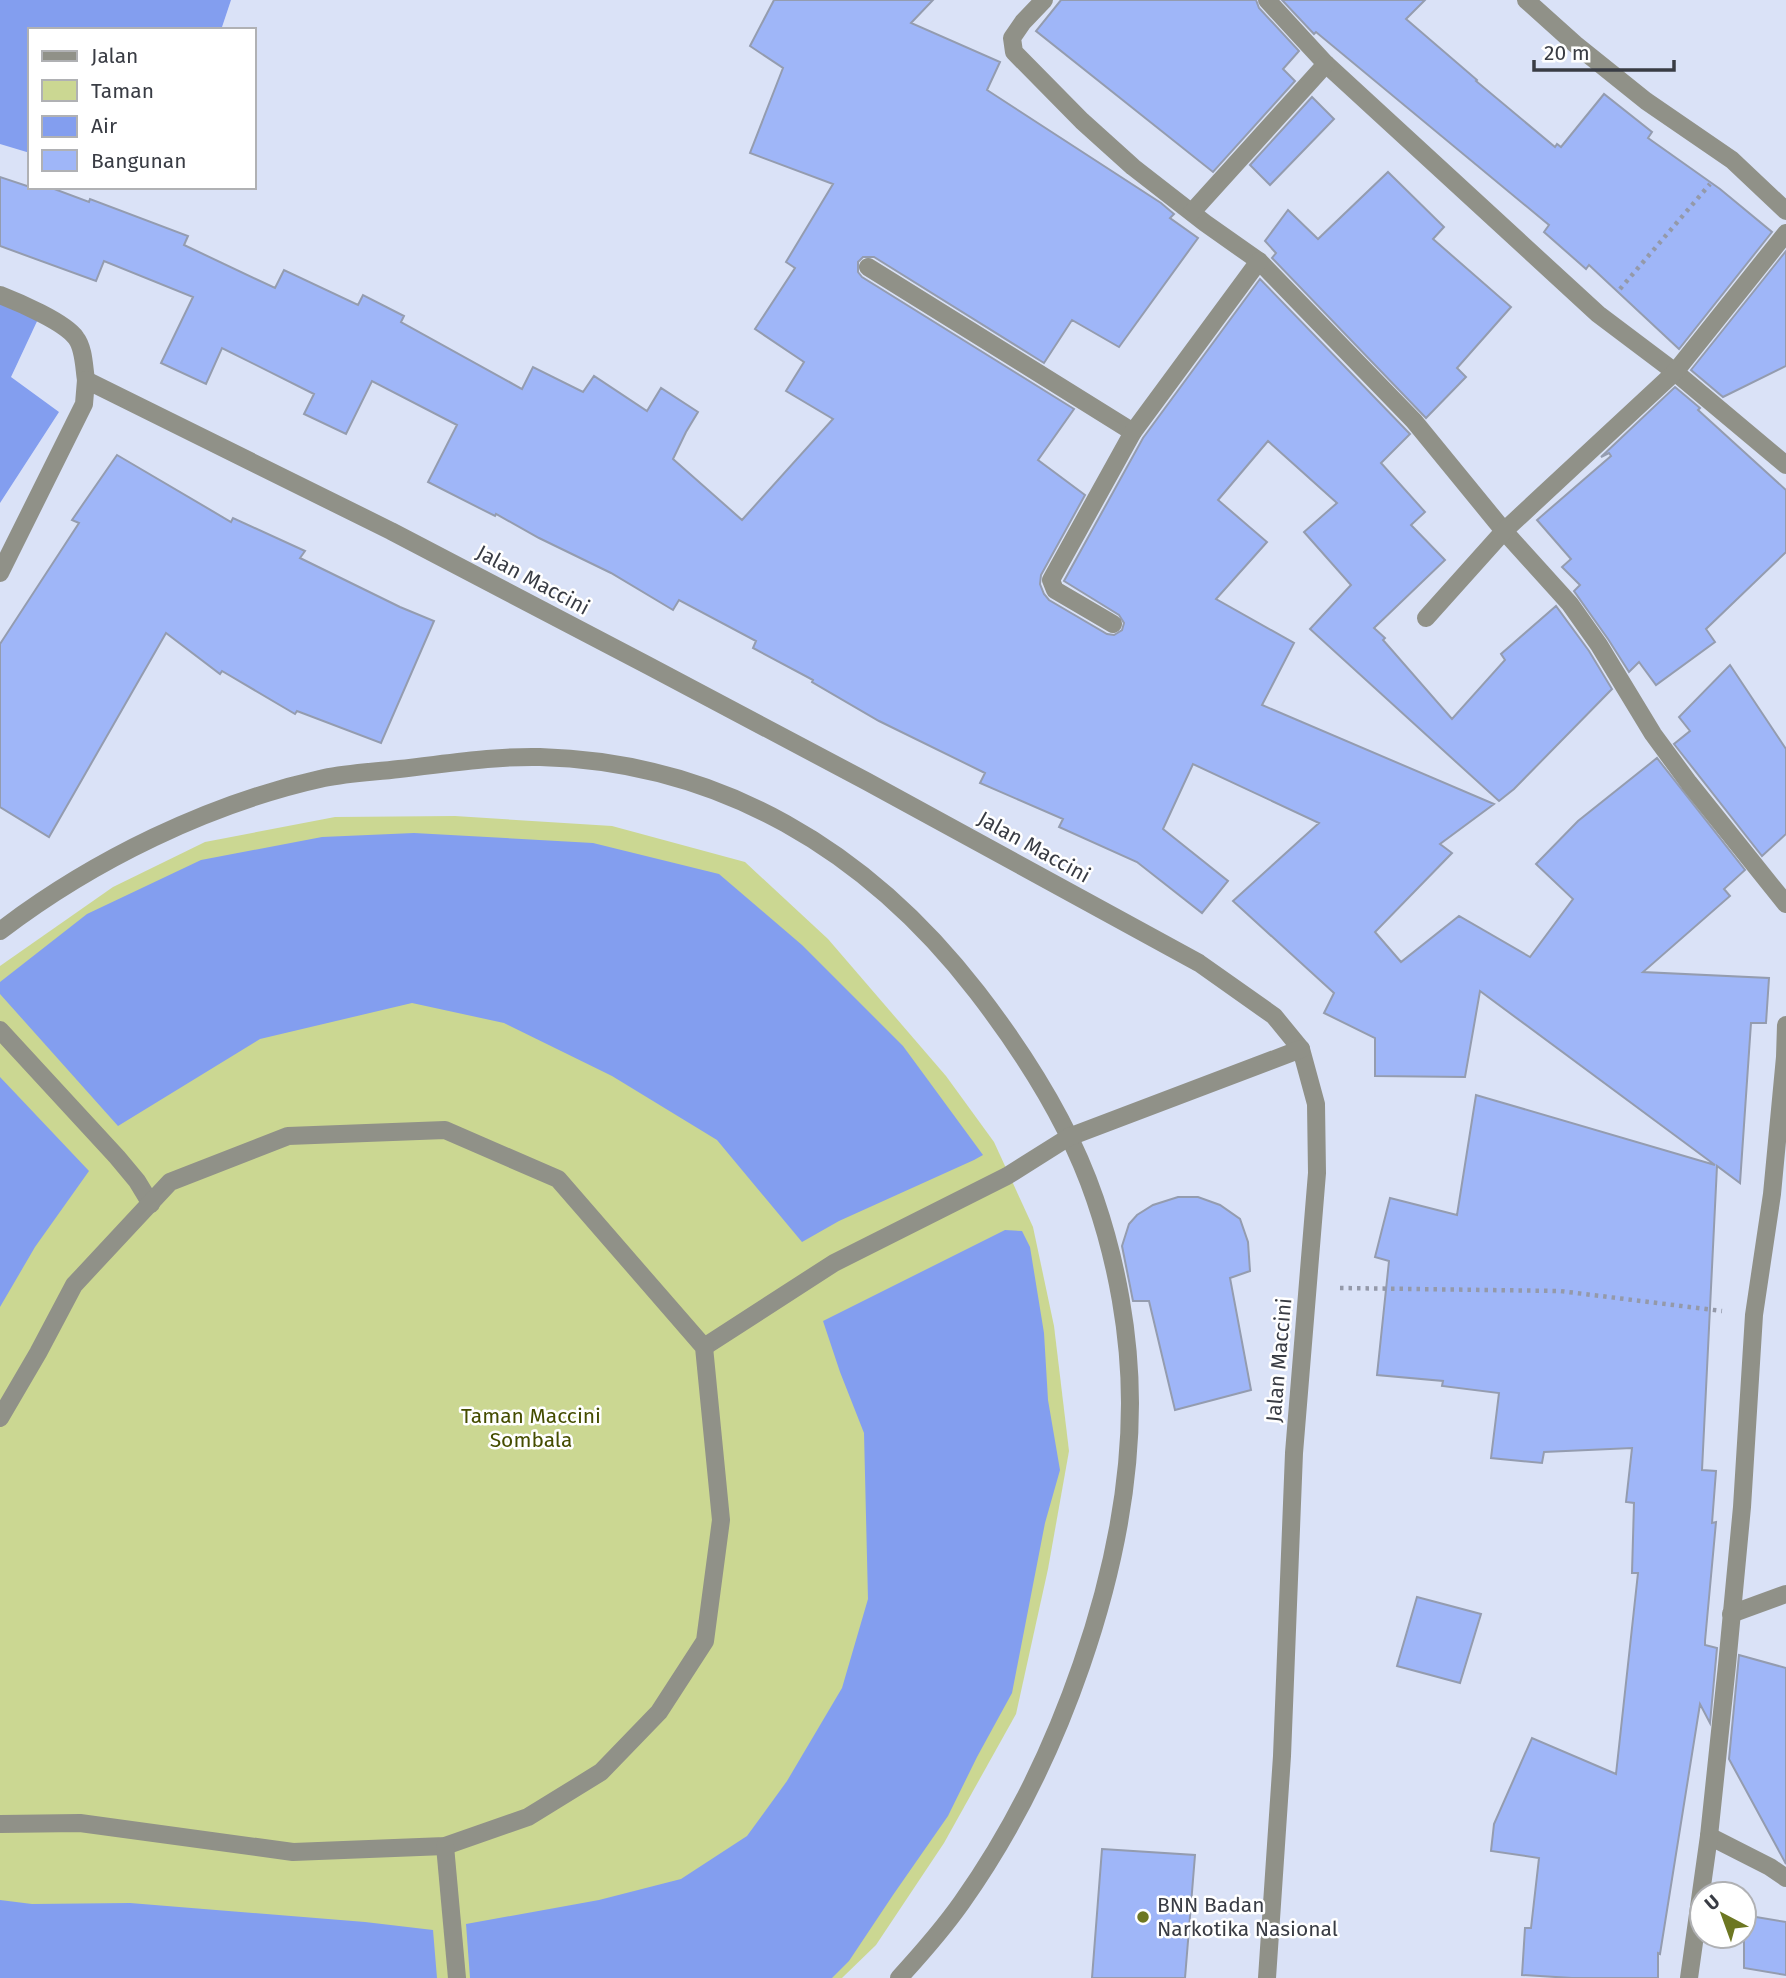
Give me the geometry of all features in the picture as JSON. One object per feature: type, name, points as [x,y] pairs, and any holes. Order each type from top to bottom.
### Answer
[{"type":"street","points":[[1044,0],[1012,38],[1014,52],[1082,121],[1133,167],[1259,261],[1414,421],[1504,531],[1570,604],[1605,654],[1653,734],[1786,904]]},
{"type":"street","points":[[1267,0],[1326,64],[1598,314],[1675,372],[1786,465]]},
{"type":"street","points":[[1526,0],[1646,101],[1732,160],[1786,211]]},
{"type":"street","points":[[1192,212],[1326,64]]},
{"type":"street","points":[[1426,618],[1504,531],[1675,372],[1786,233]]},
{"type":"street","points":[[1113,624],[1055,590],[1051,580],[1133,432],[1259,261]]},
{"type":"street","points":[[868,267],[1133,432]]},
{"type":"street","points":[[0,295],[63,327],[77,338],[84,360],[86,380],[84,404],[0,573]]},
{"type":"street","name":"Jalan Maccini","points":[[86,380],[379,525],[588,634],[866,781],[1199,963],[1274,1016],[1301,1049],[1316,1104],[1317,1173],[1294,1453],[1282,1756],[1267,1978]]},
{"type":"street","points":[[0,930],[70,882],[164,833],[242,802],[303,783],[353,773],[503,758],[581,760],[625,766],[673,777],[724,794],[776,817],[824,845],[867,877],[940,947],[1015,1045],[1069,1137],[1096,1202],[1113,1264],[1125,1337],[1130,1399],[1128,1453],[1110,1564],[1095,1620],[1057,1728],[1027,1793],[986,1865],[961,1904],[899,1978]]},
{"type":"street","points":[[1689,1978],[1709,1836],[1742,1507],[1754,1315],[1772,1194],[1786,1025]]},
{"type":"street","points":[[0,1030],[117,1157],[151,1203]]},
{"type":"street","points":[[704,1347],[834,1263],[1007,1176],[1069,1137],[1301,1049]]},
{"type":"street","points":[[0,1418],[74,1284],[170,1182],[288,1136],[445,1130],[558,1179],[704,1347],[721,1520],[705,1641],[659,1712],[601,1772],[528,1817],[445,1846],[293,1852],[80,1823],[0,1824]]},
{"type":"street","points":[[1731,1614],[1786,1594]]},
{"type":"street","points":[[1709,1836],[1786,1878]]},
{"type":"street","points":[[445,1846],[457,1978]]},
{"type":"path","points":[[1598,314],[1732,160]]},
{"type":"path","points":[[1308,1288],[1560,1292],[1754,1315]]},
{"type":"green space","name":"Taman Maccini Sombala","points":[[455,816],[612,826],[745,862],[828,939],[946,1076],[994,1142],[1033,1227],[1054,1326],[1069,1451],[1048,1569],[1016,1714],[944,1843],[876,1945],[842,1978],[0,1978],[0,966],[113,887],[205,842],[335,817]]},
{"type":"water","points":[[0,0],[231,0],[222,28],[28,28],[28,152],[0,144]]},
{"type":"water","points":[[0,301],[39,317],[11,377],[59,412],[0,503]]},
{"type":"water","points":[[414,833],[593,843],[719,874],[802,945],[903,1046],[983,1155],[839,1221],[802,1242],[717,1140],[612,1076],[504,1023],[412,1003],[260,1039],[118,1126],[0,994],[0,982],[87,914],[201,860],[322,837]]},
{"type":"water","points":[[0,1077],[89,1171],[35,1247],[0,1307]]},
{"type":"water","points":[[1005,1230],[1022,1231],[1030,1247],[1044,1333],[1048,1400],[1060,1470],[1045,1523],[1012,1693],[948,1816],[849,1961],[832,1978],[470,1978],[466,1924],[599,1900],[681,1879],[747,1836],[787,1781],[842,1688],[868,1599],[864,1433],[823,1321]]},
{"type":"water","points":[[0,1900],[32,1904],[130,1903],[433,1930],[437,1978],[0,1978]]},
{"type":"building","points":[[774,0],[933,0],[911,23],[1000,62],[987,90],[1161,203],[1174,214],[1170,218],[1198,238],[1119,347],[1072,320],[1044,363],[874,257],[863,257],[858,262],[858,272],[862,277],[1074,409],[1038,460],[1085,495],[1041,575],[1040,584],[1049,600],[1107,634],[1114,635],[1122,630],[1124,623],[1119,615],[1064,581],[1143,438],[1260,279],[1410,434],[1381,463],[1425,512],[1411,525],[1445,560],[1374,628],[1452,719],[1505,660],[1501,654],[1556,606],[1589,651],[1612,689],[1499,801],[1310,629],[1351,585],[1304,532],[1337,503],[1268,441],[1218,500],[1267,542],[1216,599],[1294,643],[1262,705],[1494,804],[1440,844],[1452,853],[1375,932],[1401,962],[1459,916],[1530,957],[1573,899],[1536,864],[1578,821],[1657,758],[1745,870],[1724,889],[1730,896],[1643,972],[1769,978],[1766,1023],[1751,1023],[1740,1183],[1717,1166],[1702,1470],[1716,1471],[1712,1523],[1716,1522],[1705,1645],[1717,1648],[1710,1723],[1700,1704],[1660,1954],[1658,1953],[1658,1978],[1522,1975],[1525,1928],[1531,1928],[1539,1858],[1491,1851],[1494,1824],[1532,1738],[1616,1774],[1638,1573],[1632,1573],[1634,1503],[1626,1502],[1632,1448],[1544,1452],[1542,1463],[1491,1458],[1499,1393],[1442,1386],[1443,1381],[1377,1375],[1389,1261],[1375,1257],[1390,1198],[1457,1215],[1476,1095],[1715,1165],[1480,991],[1465,1077],[1375,1076],[1375,1038],[1324,1013],[1334,993],[1233,901],[1319,823],[1193,764],[1163,829],[1228,881],[1202,913],[1137,862],[1059,827],[1063,819],[980,783],[985,773],[879,721],[812,682],[813,680],[753,648],[756,641],[679,600],[673,610],[611,573],[428,482],[457,425],[372,381],[346,434],[304,414],[314,394],[222,348],[206,384],[161,363],[193,297],[104,261],[96,281],[0,246],[0,177],[28,186],[28,189],[54,189],[89,202],[90,199],[188,236],[184,245],[275,288],[284,270],[358,305],[363,295],[404,316],[401,322],[522,389],[533,367],[583,392],[594,376],[647,411],[661,388],[698,412],[673,459],[742,520],[833,419],[786,391],[804,362],[755,329],[795,268],[786,262],[833,184],[750,153],[783,68],[750,46]]},
{"type":"building","points":[[1061,0],[1256,0],[1259,8],[1299,51],[1283,69],[1295,81],[1213,172],[1036,31]]},
{"type":"building","points":[[1282,0],[1425,0],[1406,19],[1555,147],[1557,144],[1561,147],[1604,94],[1652,132],[1648,138],[1720,189],[1772,232],[1679,349],[1589,265],[1586,269],[1544,232],[1549,225],[1316,32],[1314,34]]},
{"type":"building","points":[[1312,97],[1334,119],[1270,185],[1250,165]]},
{"type":"building","points":[[1388,172],[1444,227],[1433,239],[1511,307],[1457,368],[1466,377],[1426,418],[1272,258],[1276,253],[1265,241],[1288,210],[1318,239]]},
{"type":"building","points":[[1786,251],[1786,366],[1723,397],[1691,370]]},
{"type":"building","points":[[1675,387],[1786,490],[1786,552],[1706,629],[1715,642],[1656,685],[1639,662],[1629,672],[1574,591],[1580,585],[1562,567],[1571,559],[1537,520],[1611,456],[1609,453],[1601,457]]},
{"type":"building","points":[[117,455],[231,522],[233,518],[305,551],[300,558],[434,621],[381,743],[297,711],[295,714],[222,671],[220,674],[166,633],[49,837],[0,807],[0,644],[79,523],[72,520]]},
{"type":"building","points":[[1730,665],[1786,749],[1786,834],[1762,856],[1674,744],[1690,731],[1679,717]]},
{"type":"building","points":[[1178,1197],[1198,1197],[1220,1205],[1240,1219],[1248,1242],[1250,1271],[1230,1278],[1251,1390],[1175,1410],[1149,1301],[1133,1301],[1122,1246],[1129,1224],[1137,1215],[1153,1205]]},
{"type":"building","points":[[1417,1597],[1481,1614],[1460,1683],[1397,1666]]},
{"type":"building","points":[[1739,1655],[1786,1668],[1786,1864],[1729,1759]]},
{"type":"building","name":"BNN Badan Narkotika Nasional","points":[[1102,1849],[1195,1855],[1185,1978],[1092,1978]]},
{"type":"building","points":[[1758,1917],[1786,1922],[1786,1975],[1744,1968],[1744,1950],[1758,1950]]},
{"type":"place","name":"BNN Badan Narkotika Nasional","points":[[1143,1917]]}]
